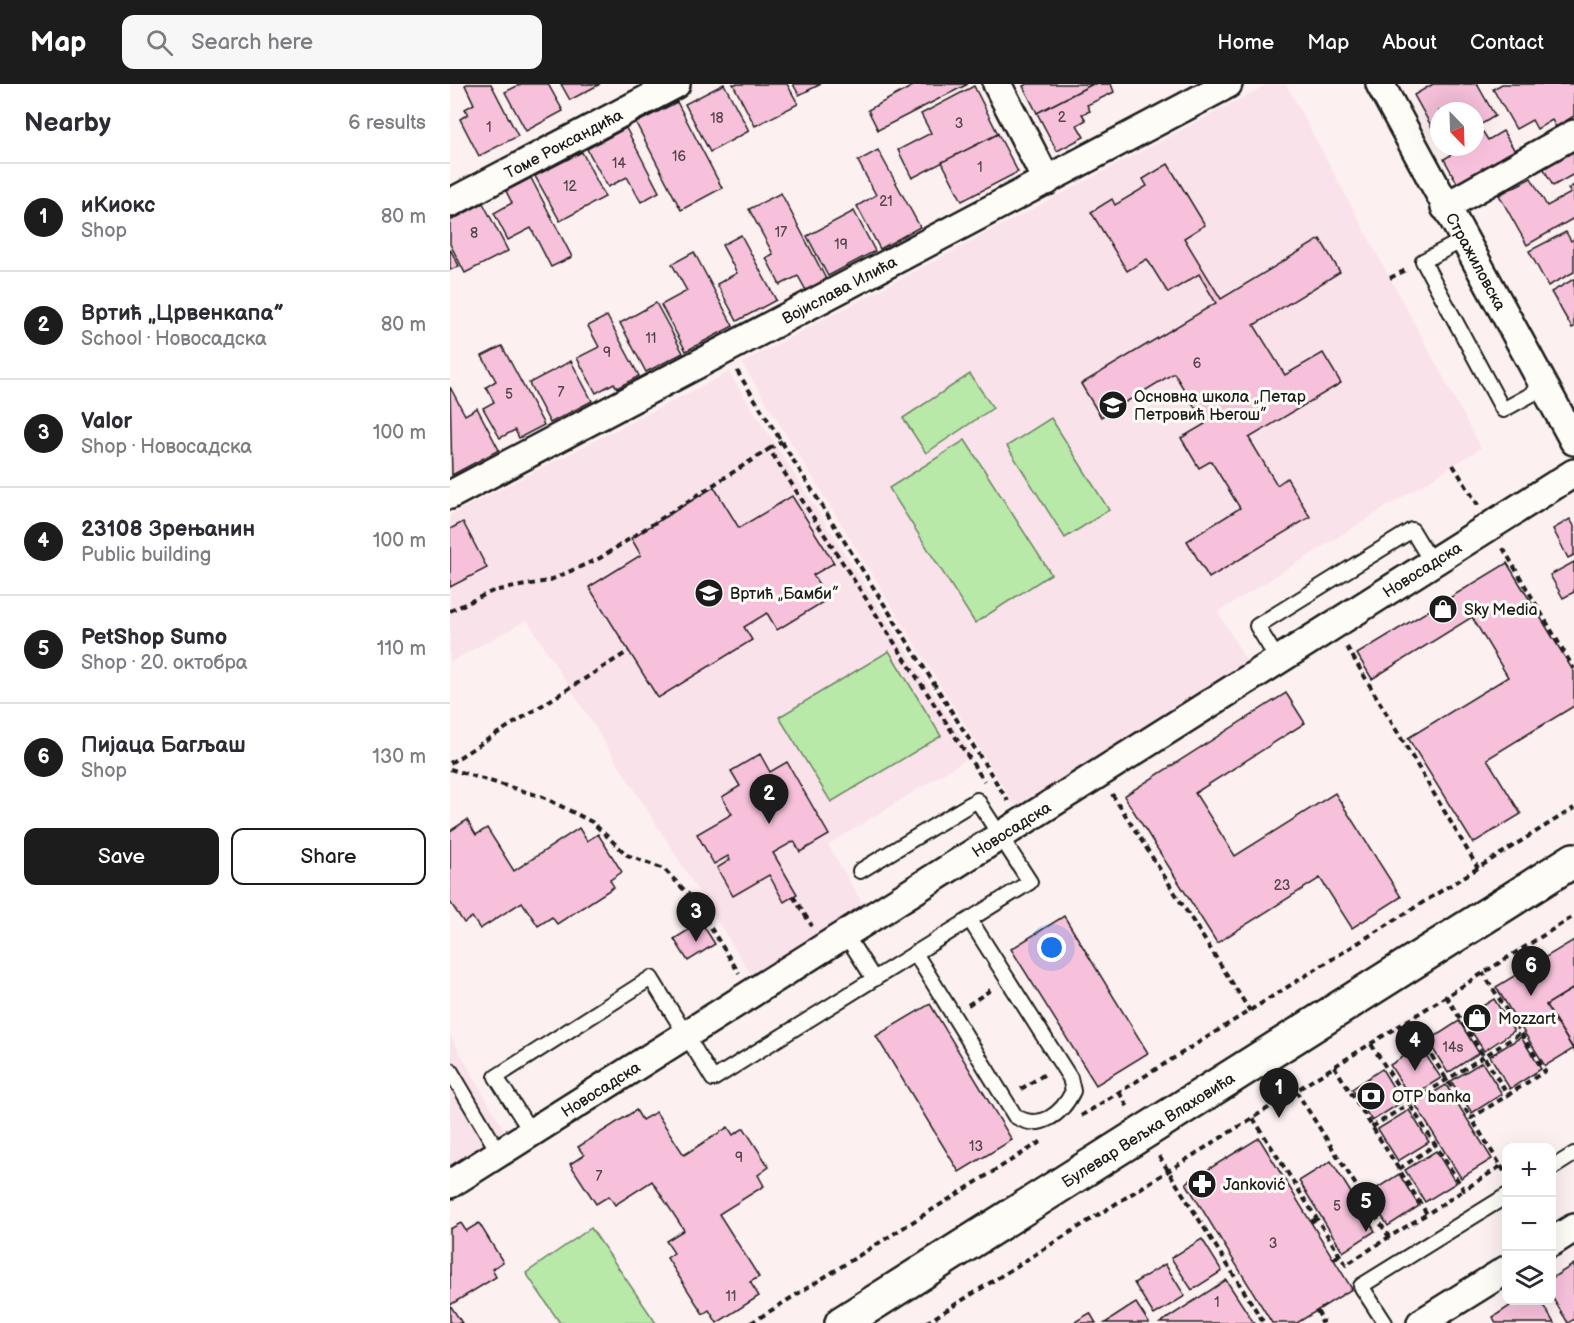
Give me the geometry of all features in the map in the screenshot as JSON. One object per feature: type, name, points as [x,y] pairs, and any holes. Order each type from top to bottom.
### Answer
[{"type":"main road","name":"Булевар Вељка Влаховића","points":[[842,1323],[1574,860]]},
{"type":"street","name":"Томе Роксандића","points":[[450,203],[676,84]]},
{"type":"street","points":[[997,84],[1047,181]]},
{"type":"street","name":"Војислава Илића","points":[[450,495],[1228,84]]},
{"type":"street","name":"Стражиловска","points":[[1380,84],[1574,441]]},
{"type":"street","points":[[1445,207],[1574,134]]},
{"type":"street","name":"Новосадска","points":[[450,1184],[1574,473]]},
{"type":"street","points":[[1556,1239],[1574,1228]]},
{"type":"street","points":[[1421,1323],[1502,1272]]},
{"type":"lane","points":[[1463,240],[1423,261],[1503,410],[1545,387]]},
{"type":"lane","points":[[1278,660],[1257,626],[1412,530],[1432,563]]},
{"type":"lane","points":[[531,1132],[495,1077],[651,978],[713,1079],[1029,882],[1011,829],[977,800],[860,871]]},
{"type":"lane","points":[[915,954],[1015,1116],[1024,1122],[1035,1123],[1049,1119],[1065,1107],[1073,1091],[1070,1078],[970,920]]},
{"type":"lane","points":[[834,941],[874,979]]},
{"type":"lane","points":[[450,1070],[499,1153]]},
{"type":"lane","points":[[1556,1165],[1574,1154]]},
{"type":"lane","points":[[1385,1323],[1361,1286],[1504,1197]]},
{"type":"path","points":[[724,351],[782,441],[1011,829]]},
{"type":"path","points":[[450,611],[493,591],[548,581],[600,558],[782,441]]},
{"type":"path","points":[[769,449],[988,788]]},
{"type":"path","points":[[1453,465],[1574,669]]},
{"type":"path","points":[[1334,625],[1478,868]]},
{"type":"path","points":[[450,763],[629,651]]},
{"type":"path","points":[[450,769],[543,797],[592,822],[627,855],[664,869],[692,898],[752,993]]},
{"type":"path","points":[[1099,773],[1250,1011]]},
{"type":"path","points":[[1073,1122],[1574,808]]},
{"type":"path","points":[[793,896],[834,941]]},
{"type":"path","points":[[926,1323],[1574,916]]},
{"type":"path","points":[[1471,1118],[1545,1071],[1483,973]]},
{"type":"path","points":[[952,1014],[1008,980]]},
{"type":"path","points":[[1446,996],[1508,1095]]},
{"type":"path","points":[[1253,1118],[1346,1265],[1501,1166],[1409,1020]]},
{"type":"path","points":[[1372,1126],[1521,1033]]},
{"type":"path","points":[[1371,1044],[1464,1190]]},
{"type":"path","points":[[1005,1100],[1061,1064]]},
{"type":"path","points":[[1334,1066],[1427,1214]]},
{"type":"path","points":[[1296,1090],[1389,1237]]},
{"type":"path","points":[[751,1323],[1045,1139]]},
{"type":"path","points":[[1399,1168],[1435,1145]]},
{"type":"path","points":[[1168,1171],[1264,1323]]},
{"type":"path","points":[[1311,1222],[1316,1219]]},
{"type":"path","points":[[1334,1259],[1340,1255]]},
{"type":"path","points":[[1231,1271],[1238,1267]]},
{"type":"path","points":[[1255,1308],[1261,1305]]},
{"type":"path","points":[[1317,1311],[1322,1322]]},
{"type":"shaded area","name":"Основна школа „Петар Петровић Његош”","points":[[1268,84],[1286,84],[1481,448],[1218,612],[1250,667],[1018,811],[742,363]]},
{"type":"shaded area","points":[[729,372],[973,755],[828,845],[866,909],[754,979],[527,620],[450,662],[450,515]]},
{"type":"shaded area","points":[[450,1035],[507,1135],[450,1167]]},
{"type":"green space","points":[[970,374],[993,408],[926,453],[903,418]]},
{"type":"green space","points":[[1051,418],[1109,510],[1065,538],[1007,446]]},
{"type":"green space","points":[[965,440],[1051,574],[975,623],[889,488]]},
{"type":"green space","points":[[889,651],[941,736],[831,802],[779,717]]},
{"type":"green space","points":[[591,1228],[656,1323],[560,1323],[526,1273]]},
{"type":"building","points":[[491,84],[518,136],[479,156],[460,119],[468,114],[465,109],[474,104],[465,85]]},
{"type":"building","points":[[521,84],[548,84],[563,111],[526,131],[505,92]]},
{"type":"building","points":[[561,84],[600,84],[570,100]]},
{"type":"building","points":[[724,84],[749,131],[710,152],[685,104]]},
{"type":"building","points":[[733,84],[787,84],[798,104],[755,126]]},
{"type":"building","points":[[793,84],[821,84],[799,95]]},
{"type":"building","points":[[912,84],[968,84],[878,130],[868,110],[913,86]]},
{"type":"building","points":[[1027,84],[1093,84],[1037,113],[1023,86]]},
{"type":"building","points":[[1093,84],[1111,84],[1114,92],[1087,105],[1090,111],[1082,114],[1086,120],[1077,125],[1084,137],[1057,151],[1037,113]]},
{"type":"building","points":[[1433,84],[1477,84],[1495,116],[1484,123],[1484,102],[1430,102],[1430,124],[1414,95]]},
{"type":"building","points":[[1502,84],[1574,84],[1574,116],[1556,127],[1552,120],[1537,129],[1532,120],[1516,129],[1493,89]]},
{"type":"building","points":[[974,86],[998,134],[912,178],[898,150],[931,133],[921,114]]},
{"type":"building","points":[[677,102],[722,188],[681,210],[636,123]]},
{"type":"building","points":[[626,128],[659,192],[641,202],[627,177],[608,187],[587,149]]},
{"type":"building","points":[[1503,131],[1518,156],[1460,188],[1444,159],[1449,156],[1484,156],[1484,134],[1488,140]]},
{"type":"building","points":[[998,134],[1018,172],[962,201],[942,162]]},
{"type":"building","points":[[878,150],[920,227],[880,249],[857,206],[876,195],[858,161]]},
{"type":"building","points":[[1574,150],[1574,174],[1553,186],[1543,167]]},
{"type":"building","points":[[582,152],[605,197],[560,221],[535,176]]},
{"type":"building","points":[[1168,164],[1205,225],[1184,238],[1221,299],[1320,239],[1340,272],[1254,325],[1285,375],[1323,353],[1341,383],[1249,438],[1277,485],[1287,478],[1310,517],[1209,578],[1187,541],[1240,508],[1211,461],[1199,468],[1181,438],[1205,424],[1174,373],[1101,417],[1081,384],[1216,303],[1199,274],[1168,293],[1147,259],[1127,271],[1091,212],[1112,199],[1115,205],[1147,186],[1143,179]]},
{"type":"building","points":[[531,178],[572,257],[551,267],[531,228],[508,240],[494,213],[512,203],[506,191]]},
{"type":"building","points":[[1531,178],[1547,206],[1571,193],[1568,189],[1574,185],[1574,218],[1527,245],[1499,195]]},
{"type":"building","points":[[781,193],[827,281],[807,292],[798,276],[780,285],[766,258],[773,254],[749,209]]},
{"type":"building","points":[[483,203],[508,251],[465,273],[450,244],[450,221]]},
{"type":"building","points":[[854,211],[875,251],[828,276],[807,236]]},
{"type":"building","points":[[1566,232],[1571,241],[1574,239],[1574,272],[1548,286],[1529,251]]},
{"type":"building","points":[[741,235],[776,300],[737,321],[717,284],[737,273],[722,245]]},
{"type":"building","points":[[450,249],[459,266],[450,270]]},
{"type":"building","points":[[694,252],[733,326],[686,351],[661,305],[687,291],[672,264]]},
{"type":"building","points":[[1574,279],[1574,327],[1572,328],[1551,292]]},
{"type":"building","points":[[656,303],[683,353],[646,372],[620,323]]},
{"type":"building","points":[[607,316],[639,376],[617,388],[614,383],[596,393],[577,358],[599,347],[588,326]]},
{"type":"building","points":[[502,346],[544,425],[519,438],[515,430],[500,438],[483,408],[494,402],[486,387],[496,381],[482,356]]},
{"type":"building","points":[[571,361],[592,401],[550,423],[529,383]]},
{"type":"building","points":[[450,387],[465,415],[477,408],[499,450],[452,475]]},
{"type":"building","name":"Вртић „Бамби”","points":[[714,487],[739,528],[792,496],[834,563],[813,575],[828,599],[777,630],[767,613],[744,627],[752,640],[658,698],[589,587],[641,555],[631,538]]},
{"type":"building","points":[[1570,519],[1574,526],[1574,555],[1568,558],[1553,529]]},
{"type":"building","points":[[463,522],[487,568],[450,587],[450,529]]},
{"type":"building","points":[[1574,562],[1574,592],[1563,598],[1550,575]]},
{"type":"building","points":[[1507,563],[1574,672],[1574,706],[1487,759],[1521,814],[1473,843],[1408,738],[1508,677],[1472,617],[1372,679],[1357,654]]},
{"type":"building","points":[[1286,693],[1305,723],[1195,793],[1235,856],[1335,793],[1401,897],[1352,928],[1320,878],[1217,943],[1124,796]]},
{"type":"building","points":[[760,754],[770,772],[787,762],[829,835],[800,852],[794,841],[773,853],[797,894],[784,902],[769,875],[733,896],[717,868],[730,860],[728,856],[714,864],[697,834],[732,814],[722,797],[740,786],[731,771]]},
{"type":"building","points":[[467,820],[476,835],[487,828],[514,871],[579,828],[587,841],[598,834],[622,872],[610,880],[614,887],[557,924],[552,917],[538,926],[522,902],[480,929],[472,917],[464,923],[450,902],[450,831]]},
{"type":"building","points":[[1064,916],[1148,1053],[1096,1085],[1011,949]]},
{"type":"building","points":[[701,922],[715,944],[688,961],[674,939]]},
{"type":"building","points":[[1574,940],[1574,988],[1546,1005],[1573,1049],[1545,1066],[1496,987]]},
{"type":"building","points":[[1574,988],[1574,1050],[1546,1005]]},
{"type":"building","points":[[1494,999],[1514,1031],[1484,1051],[1463,1018]]},
{"type":"building","points":[[930,1004],[1012,1140],[959,1172],[876,1036]]},
{"type":"building","points":[[1459,1021],[1479,1053],[1448,1073],[1428,1041]]},
{"type":"building","points":[[1521,1037],[1541,1069],[1510,1089],[1490,1056]]},
{"type":"building","points":[[1420,1046],[1441,1078],[1410,1097],[1390,1065]]},
{"type":"building","points":[[1482,1062],[1502,1094],[1472,1113],[1451,1081]]},
{"type":"building","points":[[1382,1069],[1402,1102],[1372,1121],[1352,1089]]},
{"type":"building","points":[[1446,1085],[1492,1159],[1461,1178],[1415,1104]]},
{"type":"building","points":[[636,1110],[642,1120],[656,1112],[684,1155],[728,1127],[733,1135],[744,1128],[769,1167],[758,1175],[764,1186],[719,1214],[759,1277],[750,1282],[759,1296],[717,1323],[709,1310],[703,1314],[667,1258],[674,1253],[666,1241],[684,1230],[652,1181],[615,1205],[609,1196],[596,1204],[570,1164],[584,1155],[578,1147]]},
{"type":"building","points":[[1409,1110],[1429,1142],[1398,1161],[1378,1129]]},
{"type":"building","points":[[1259,1138],[1352,1289],[1297,1323],[1272,1323],[1186,1183]]},
{"type":"building","points":[[1436,1151],[1456,1183],[1425,1202],[1405,1170]]},
{"type":"building","points":[[1331,1161],[1375,1231],[1343,1252],[1299,1181]]},
{"type":"building","points":[[1399,1174],[1419,1206],[1388,1226],[1368,1194]]},
{"type":"building","points":[[461,1223],[466,1231],[479,1223],[503,1262],[492,1269],[496,1277],[450,1305],[450,1229]]},
{"type":"building","points":[[1202,1239],[1222,1271],[1192,1290],[1171,1258]]},
{"type":"building","points":[[1165,1264],[1185,1296],[1154,1315],[1134,1283]]},
{"type":"building","points":[[1574,1264],[1574,1319],[1568,1323],[1556,1304],[1556,1275]]},
{"type":"building","points":[[1226,1280],[1254,1323],[1160,1323]]},
{"type":"building","points":[[1136,1303],[1149,1323],[1105,1323],[1128,1308]]},
{"type":"building","points":[[450,1305],[462,1323],[450,1323]]},
{"type":"building","points":[[1511,1305],[1543,1305],[1554,1323],[1496,1323],[1493,1317]]},
{"type":"building","points":[[1090,1313],[1096,1323],[1073,1323]]},
{"type":"place","name":"Основна школа „Петар Петровић Његош”","points":[[1113,405]]},
{"type":"place","name":"Вртић „Бамби”","points":[[709,593]]},
{"type":"place","name":"Sky Media","points":[[1443,609]]},
{"type":"place","name":"Вртић „Црвенкапа”","points":[[769,824]]},
{"type":"place","name":"Valor","points":[[696,942]]},
{"type":"place","name":"Пијаца Багљаш","points":[[1531,996]]},
{"type":"place","name":"Mozzart","points":[[1477,1018]]},
{"type":"place","name":"23108 Зрењанин","points":[[1415,1071]]},
{"type":"place","name":"OTP banka","points":[[1371,1096]]},
{"type":"place","name":"иКиокс","points":[[1279,1118]]},
{"type":"place","name":"Janković","points":[[1202,1184]]},
{"type":"place","name":"PetShop Sumo","points":[[1366,1232]]}]
